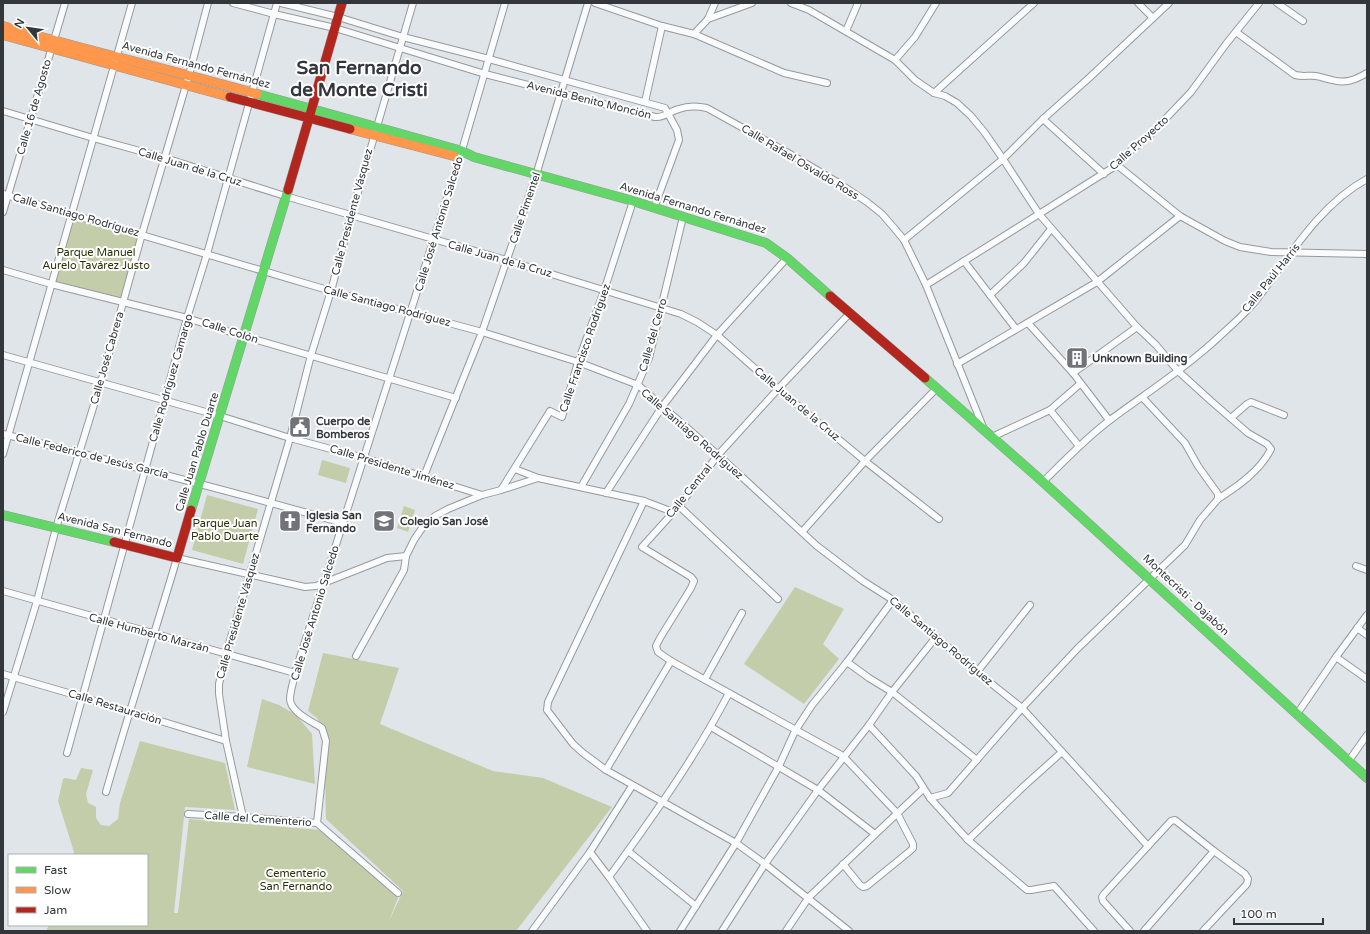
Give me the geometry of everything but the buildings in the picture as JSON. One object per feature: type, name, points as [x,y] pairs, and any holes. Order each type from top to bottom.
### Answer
[{"type":"main road","name":"Calle Juan Pablo Duarte","points":[[177,558],[264,270],[342,3]]},
{"type":"main road","name":"Avenida Fernando Fernández","points":[[3,26],[52,45]]},
{"type":"main road","name":"Avenida Fernando Fernández","points":[[3,35],[52,45],[116,62],[186,86],[251,97]]},
{"type":"main road","name":"Avenida Fernando Fernández","points":[[116,62],[189,75],[251,97],[633,201],[766,244],[787,258],[988,434]]},
{"type":"main road","name":"Montecristi - Dajabón","points":[[988,434],[1044,482],[1150,578],[1367,778]]},
{"type":"main road","name":"Avenida San Fernando","points":[[3,515],[177,558]]},
{"type":"street","name":"Calle 16 de Agosto","points":[[3,212],[6,194],[65,3]]},
{"type":"street","points":[[3,454],[6,434],[30,362],[132,3]]},
{"type":"street","name":"Calle José Cabrera","points":[[3,712],[37,601],[56,528],[101,382],[142,234],[186,86],[208,3]]},
{"type":"street","name":"Avenida Benito Monción","points":[[233,3],[335,28],[485,74],[656,117],[663,117],[669,113],[665,108],[645,102],[338,17],[281,3]]},
{"type":"street","name":"Calle Rodríguez Camargo","points":[[67,753],[164,400],[207,254],[277,3]]},
{"type":"street","name":"Calle Presidente Vásquez","points":[[243,817],[226,741],[219,684],[249,574],[290,438],[311,355],[331,291],[350,216],[412,3]]},
{"type":"street","name":"Calle José Antonio Salcedo","points":[[317,823],[326,741],[322,728],[300,714],[292,706],[290,700],[295,673],[389,379],[412,312],[461,154],[505,3]]},
{"type":"street","name":"Calle Pimentel","points":[[424,476],[482,332],[536,175],[588,3]]},
{"type":"street","points":[[595,3],[662,26],[694,34],[784,73],[827,83]]},
{"type":"street","points":[[694,34],[708,19],[715,3]]},
{"type":"street","points":[[708,19],[752,3]]},
{"type":"street","points":[[791,3],[808,10],[895,60],[915,80],[934,93],[945,96],[957,103],[971,116],[985,133],[1039,214],[1136,327],[1156,345],[1178,371],[1248,433],[1267,444],[1271,449],[1268,456],[1253,473],[1237,487],[1218,499],[1200,520],[1185,545],[1077,649],[1022,708],[948,792],[930,798]]},
{"type":"street","points":[[808,10],[812,3]]},
{"type":"street","points":[[846,31],[858,3]]},
{"type":"street","points":[[895,60],[915,37],[936,3]]},
{"type":"street","points":[[934,93],[1034,3]]},
{"type":"street","points":[[1138,3],[1153,18]]},
{"type":"street","points":[[904,240],[1003,159],[1043,119],[1090,78],[1169,3]]},
{"type":"street","name":"Calle Proyecto","points":[[926,285],[1117,165],[1128,153],[1151,134],[1192,92],[1236,32],[1260,3]]},
{"type":"street","points":[[1277,3],[1303,21]]},
{"type":"street","points":[[645,102],[662,26]]},
{"type":"street","points":[[1236,32],[1295,75],[1302,77],[1318,76],[1334,81],[1346,82],[1367,73]]},
{"type":"street","name":"Calle Rafael Osvaldo Ross","points":[[669,113],[679,108],[697,106],[707,108],[837,182],[882,214],[904,240],[926,285],[957,364],[988,434]]},
{"type":"street","name":"Calle Juan de la Cruz","points":[[3,111],[164,158],[350,216],[506,260],[681,314],[717,335],[778,389],[939,520]]},
{"type":"street","points":[[654,208],[679,140],[677,130],[669,113]]},
{"type":"street","points":[[1043,119],[1104,174]]},
{"type":"street","points":[[1117,165],[1180,216],[1225,242],[1240,247],[1271,252],[1367,254]]},
{"type":"street","name":"Calle Paúl Harris","points":[[1044,482],[1079,446],[1109,420],[1143,398],[1220,336],[1256,300],[1290,253],[1331,206],[1367,179]]},
{"type":"street","name":"Calle Santiago Rodríguez","points":[[6,194],[331,291],[482,332],[578,362],[638,385],[718,455],[817,546],[840,564],[893,600],[976,672],[1022,708],[1148,846]]},
{"type":"street","name":"Calle Francisco Rodríguez","points":[[501,490],[550,411],[562,417],[578,362],[604,291],[633,201]]},
{"type":"street","points":[[957,364],[1097,282],[1180,216]]},
{"type":"street","name":"Calle del Cerro","points":[[581,487],[629,404],[649,358],[683,217]]},
{"type":"street","points":[[990,295],[1024,263],[1051,229]]},
{"type":"street","points":[[606,493],[662,407],[717,335],[787,258]]},
{"type":"street","points":[[964,261],[1016,330]]},
{"type":"street","name":"Calle Colón","points":[[3,270],[51,284],[187,318],[243,336],[456,398]]},
{"type":"street","name":"Calle Central","points":[[671,661],[658,652],[656,646],[694,581],[691,577],[642,547],[679,506],[718,455],[850,313]]},
{"type":"street","points":[[1028,323],[1073,373],[1109,420]]},
{"type":"street","points":[[1073,373],[1136,327]]},
{"type":"street","name":"Calle Presidente Jiménez","points":[[3,355],[220,416],[482,494]]},
{"type":"street","points":[[988,434],[1050,410],[1080,384]]},
{"type":"street","points":[[802,532],[865,461],[936,389]]},
{"type":"street","points":[[1143,398],[1185,443],[1198,466],[1218,494],[1218,499]]},
{"type":"street","points":[[1231,418],[1251,402],[1284,415]]},
{"type":"street","points":[[1050,410],[1079,446]]},
{"type":"street","name":"Calle Federico de Jesús García","points":[[6,434],[270,502],[343,523]]},
{"type":"street","points":[[515,469],[538,478],[644,501],[672,512]]},
{"type":"street","points":[[511,476],[516,485]]},
{"type":"street","points":[[356,656],[404,570],[406,556],[424,525],[448,509],[482,494],[501,490],[538,478]]},
{"type":"street","points":[[644,501],[548,702],[547,710],[573,744],[606,770],[632,786],[664,802],[736,843],[809,897],[841,928],[849,931]]},
{"type":"street","points":[[679,506],[778,598]]},
{"type":"street","name":"Avenida San Fernando","points":[[177,558],[305,587],[316,586],[387,558],[406,556]]},
{"type":"street","name":"Calle Juan Pablo Duarte","points":[[106,792],[129,711],[177,558]]},
{"type":"street","points":[[1356,566],[1367,570]]},
{"type":"street","name":"Calle Humberto Marzán","points":[[3,591],[295,673]]},
{"type":"street","points":[[680,931],[736,843],[812,704],[847,662],[893,600]]},
{"type":"street","points":[[976,672],[1030,605]]},
{"type":"street","points":[[705,679],[742,613]]},
{"type":"street","points":[[1297,714],[1367,614]]},
{"type":"street","points":[[1357,628],[1367,635]]},
{"type":"street","points":[[722,931],[765,864],[818,790],[843,756],[869,726],[892,692],[936,637]]},
{"type":"street","points":[[1336,657],[1367,679]]},
{"type":"street","points":[[606,770],[671,661],[843,756],[897,813],[913,844],[913,848],[910,851],[867,886],[863,887],[843,864]]},
{"type":"street","points":[[847,662],[892,692],[977,760]]},
{"type":"street","name":"Calle Restauración","points":[[3,674],[226,741]]},
{"type":"street","points":[[609,877],[664,802],[711,727],[729,692]]},
{"type":"street","points":[[869,726],[916,776],[930,798],[968,840],[1027,890],[1054,886],[1094,931]]},
{"type":"street","points":[[711,727],[818,790],[875,834]]},
{"type":"street","points":[[1348,762],[1367,735]]},
{"type":"street","points":[[968,840],[1062,752]]},
{"type":"street","points":[[532,931],[590,852],[632,786]]},
{"type":"street","points":[[786,931],[809,897],[923,789]]},
{"type":"street","name":"Calle del Cementerio","points":[[188,814],[317,823],[398,893]]},
{"type":"street","points":[[1130,931],[1103,901],[1102,897],[1171,821],[1175,820],[1245,874],[1248,879],[1247,884],[1203,931]]},
{"type":"street","points":[[628,851],[696,906]]},
{"type":"street","points":[[1144,931],[1214,851]]},
{"type":"street","points":[[590,852],[647,931]]},
{"type":"green space","name":"Parque Manuel Aurelo Tavárez Justo","points":[[71,214],[142,234],[123,301],[51,284]]},
{"type":"green space","points":[[322,460],[350,468],[346,483],[318,475]]},
{"type":"green space","name":"Parque Juan Pablo Duarte","points":[[207,495],[258,509],[243,564],[192,550]]},
{"type":"green space","points":[[404,506],[415,510],[408,532],[397,528]]},
{"type":"green space","points":[[795,587],[844,609],[823,644],[839,659],[804,704],[744,664]]},
{"type":"green space","name":"Cementerio San Fernando","points":[[323,653],[399,668],[380,724],[493,771],[543,778],[612,807],[516,931],[46,931],[48,926],[148,926],[148,854],[73,854],[58,801],[63,779],[76,780],[81,768],[93,770],[86,794],[88,803],[96,807],[96,818],[101,825],[109,826],[118,819],[120,803],[140,741],[225,763],[235,810],[185,807],[174,913],[178,913],[189,819],[320,830],[398,898],[388,923],[403,891],[326,819],[324,732],[317,718],[308,711]]},
{"type":"green space","points":[[262,699],[279,705],[296,715],[312,734],[315,784],[247,767]]},
{"type":"traffic: fast","points":[[257,94],[312,109]]},
{"type":"traffic: fast","points":[[312,109],[462,151],[474,157],[633,201],[766,243],[787,258],[830,296]]},
{"type":"traffic: fast","points":[[191,510],[288,190]]},
{"type":"traffic: fast","points":[[925,378],[1043,482],[1367,778]]},
{"type":"traffic: fast","points":[[3,515],[114,542]]},
{"type":"traffic: slow","points":[[3,26],[257,94]]},
{"type":"traffic: slow","points":[[3,35],[230,97]]},
{"type":"traffic: slow","points":[[350,129],[454,156]]},
{"type":"traffic: jam","points":[[342,3],[309,118],[350,129]]},
{"type":"traffic: jam","points":[[230,97],[309,118],[288,190]]},
{"type":"traffic: jam","points":[[830,296],[925,378]]},
{"type":"traffic: jam","points":[[114,542],[177,558],[191,510]]},
{"type":"place","name":"Unknown Building","points":[[1077,358]]},
{"type":"place","name":"Cuerpo de Bomberos","points":[[300,427]]},
{"type":"place","name":"Iglesia San Fernando","points":[[290,521]]},
{"type":"place","name":"Colegio San José","points":[[384,521]]},
{"type":"district","name":"San Fernando de Monte Cristi","points":[[359,79]]}]
